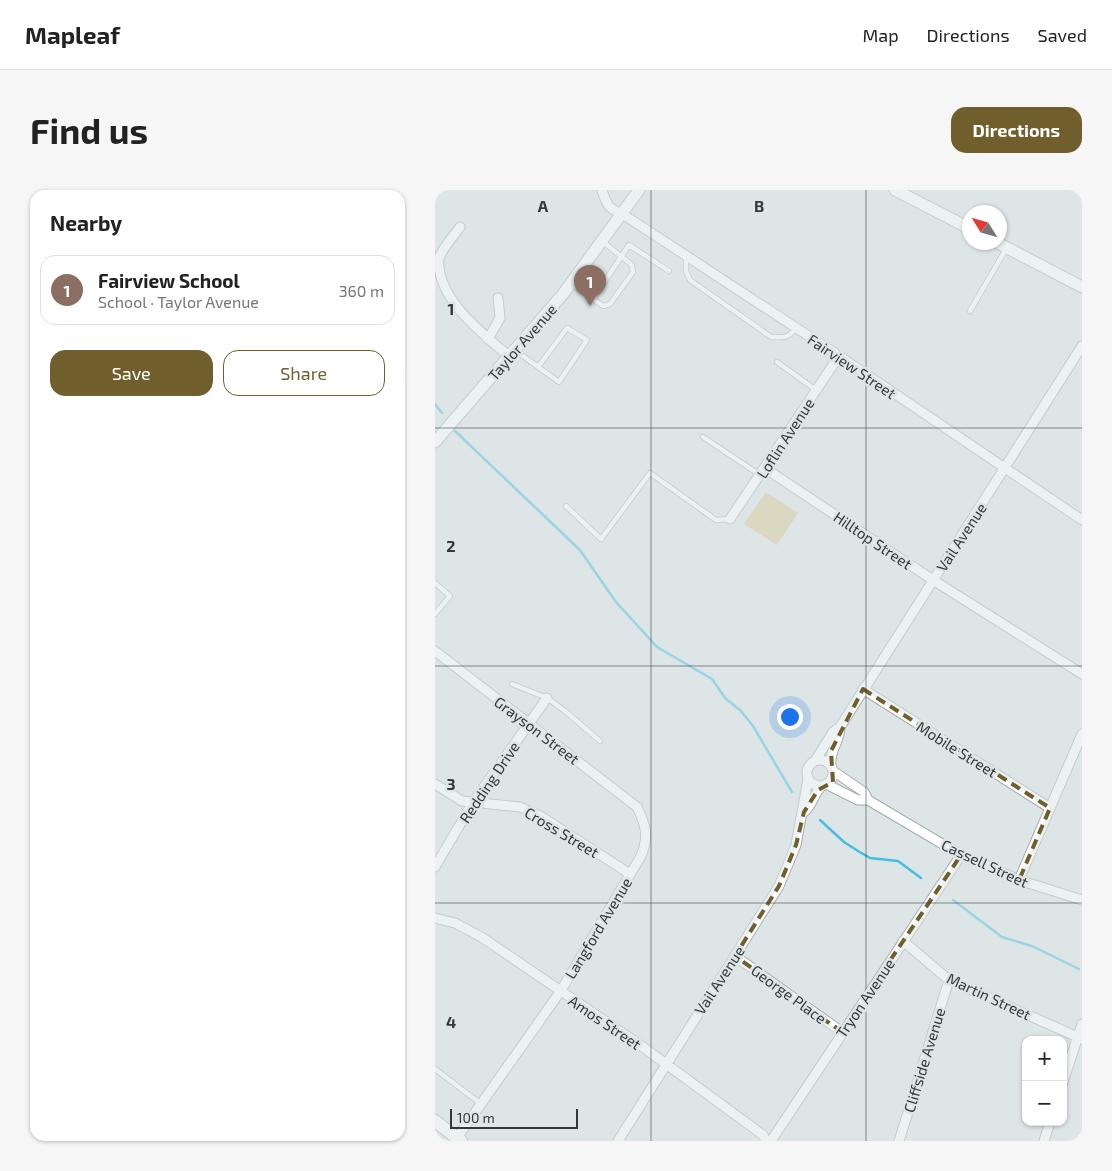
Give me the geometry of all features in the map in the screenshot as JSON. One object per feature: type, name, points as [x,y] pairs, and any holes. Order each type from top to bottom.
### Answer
[{"type":"main road","points":[[435,1121],[459,1139]]},
{"type":"street","name":"Fairview Street","points":[[602,190],[607,204],[612,210],[621,214],[839,356],[1082,520]]},
{"type":"street","name":"Taylor Avenue","points":[[435,442],[513,354],[571,284],[639,190]]},
{"type":"street","points":[[895,190],[962,224]]},
{"type":"street","points":[[460,227],[438,260],[436,274],[438,287],[449,305],[488,338],[513,354]]},
{"type":"street","points":[[1007,248],[1082,287]]},
{"type":"street","points":[[488,338],[500,318],[498,298]]},
{"type":"street","name":"Vail Avenue","points":[[815,761],[833,732],[840,727],[1082,346]]},
{"type":"street","name":"Loflin Avenue","points":[[730,520],[839,356]]},
{"type":"street","name":"Hilltop Street","points":[[763,472],[1082,674]]},
{"type":"street","name":"Grayson Street","points":[[435,651],[528,724],[589,768],[638,809]]},
{"type":"street","name":"Mobile Street","points":[[863,690],[1050,808]]},
{"type":"street","name":"Redding Drive","points":[[435,867],[473,804],[547,698]]},
{"type":"street","name":"Vail Avenue","points":[[832,769],[831,751],[840,735],[840,727]]},
{"type":"street","points":[[1019,880],[1082,734]]},
{"type":"street","points":[[823,760],[832,769],[831,779],[824,785],[814,785],[809,779],[808,767],[815,761],[823,760]]},
{"type":"street","name":"Cassell Street","points":[[832,769],[864,792],[868,800]]},
{"type":"street","name":"Vail Avenue","points":[[617,1141],[779,886],[797,844],[804,812],[802,804],[809,779]]},
{"type":"street","name":"Cross Street","points":[[435,784],[462,801],[473,804],[520,807],[542,817],[630,874]]},
{"type":"street","name":"Vail Avenue","points":[[804,812],[810,807],[815,794],[824,785]]},
{"type":"street","name":"Cassell Street","points":[[824,785],[858,800],[868,800],[961,855],[1019,880],[1082,900]]},
{"type":"street","name":"Langford Avenue","points":[[459,1139],[481,1104],[560,992],[630,874],[646,844],[647,831],[638,809]]},
{"type":"street","name":"Tryon Avenue","points":[[771,1141],[961,855]]},
{"type":"street","name":"Amos Street","points":[[435,918],[467,928],[665,1064],[763,1135],[766,1141]]},
{"type":"street","name":"Martin Street","points":[[903,941],[949,980],[1080,1038]]},
{"type":"street","name":"George Place","points":[[735,956],[842,1032]]},
{"type":"street","name":"Cliffside Avenue","points":[[899,1141],[949,980]]},
{"type":"street","points":[[1063,1081],[1080,1038],[1082,1024]]},
{"type":"street","points":[[1044,1141],[1049,1126]]},
{"type":"lane","points":[[571,284],[603,306],[610,304],[633,272],[632,264],[601,241]]},
{"type":"lane","points":[[593,299],[629,246],[669,271]]},
{"type":"lane","points":[[970,310],[999,250]]},
{"type":"lane","points":[[686,256],[686,271],[689,280],[771,337],[783,338],[791,335],[796,328]]},
{"type":"lane","points":[[513,354],[538,367],[559,382],[587,340],[567,328],[538,367]]},
{"type":"lane","points":[[777,362],[817,390]]},
{"type":"lane","points":[[703,437],[763,472]]},
{"type":"lane","points":[[566,506],[601,539],[649,473],[716,520],[730,520]]},
{"type":"lane","points":[[435,583],[450,596],[435,614]]},
{"type":"lane","points":[[512,684],[547,698],[600,741]]},
{"type":"lane","points":[[435,1069],[481,1104]]},
{"type":"highlighted area","points":[[863,689],[1050,808],[1019,880],[961,855],[842,1032],[735,956],[779,886],[796,845],[804,812],[818,790],[833,782],[831,751]]},
{"type":"shaded area","points":[[766,492],[798,513],[777,545],[744,524]]},
{"type":"waterway","points":[[435,404],[442,413]]},
{"type":"waterway","points":[[455,431],[580,550],[616,602],[657,647],[712,679],[725,698],[741,711],[753,726],[792,792]]},
{"type":"waterway","points":[[820,820],[844,842],[870,858],[898,861],[921,878]]},
{"type":"waterway","points":[[953,900],[1002,937],[1032,946],[1079,969]]},
{"type":"place","name":"Fairview School","points":[[590,306]]}]
